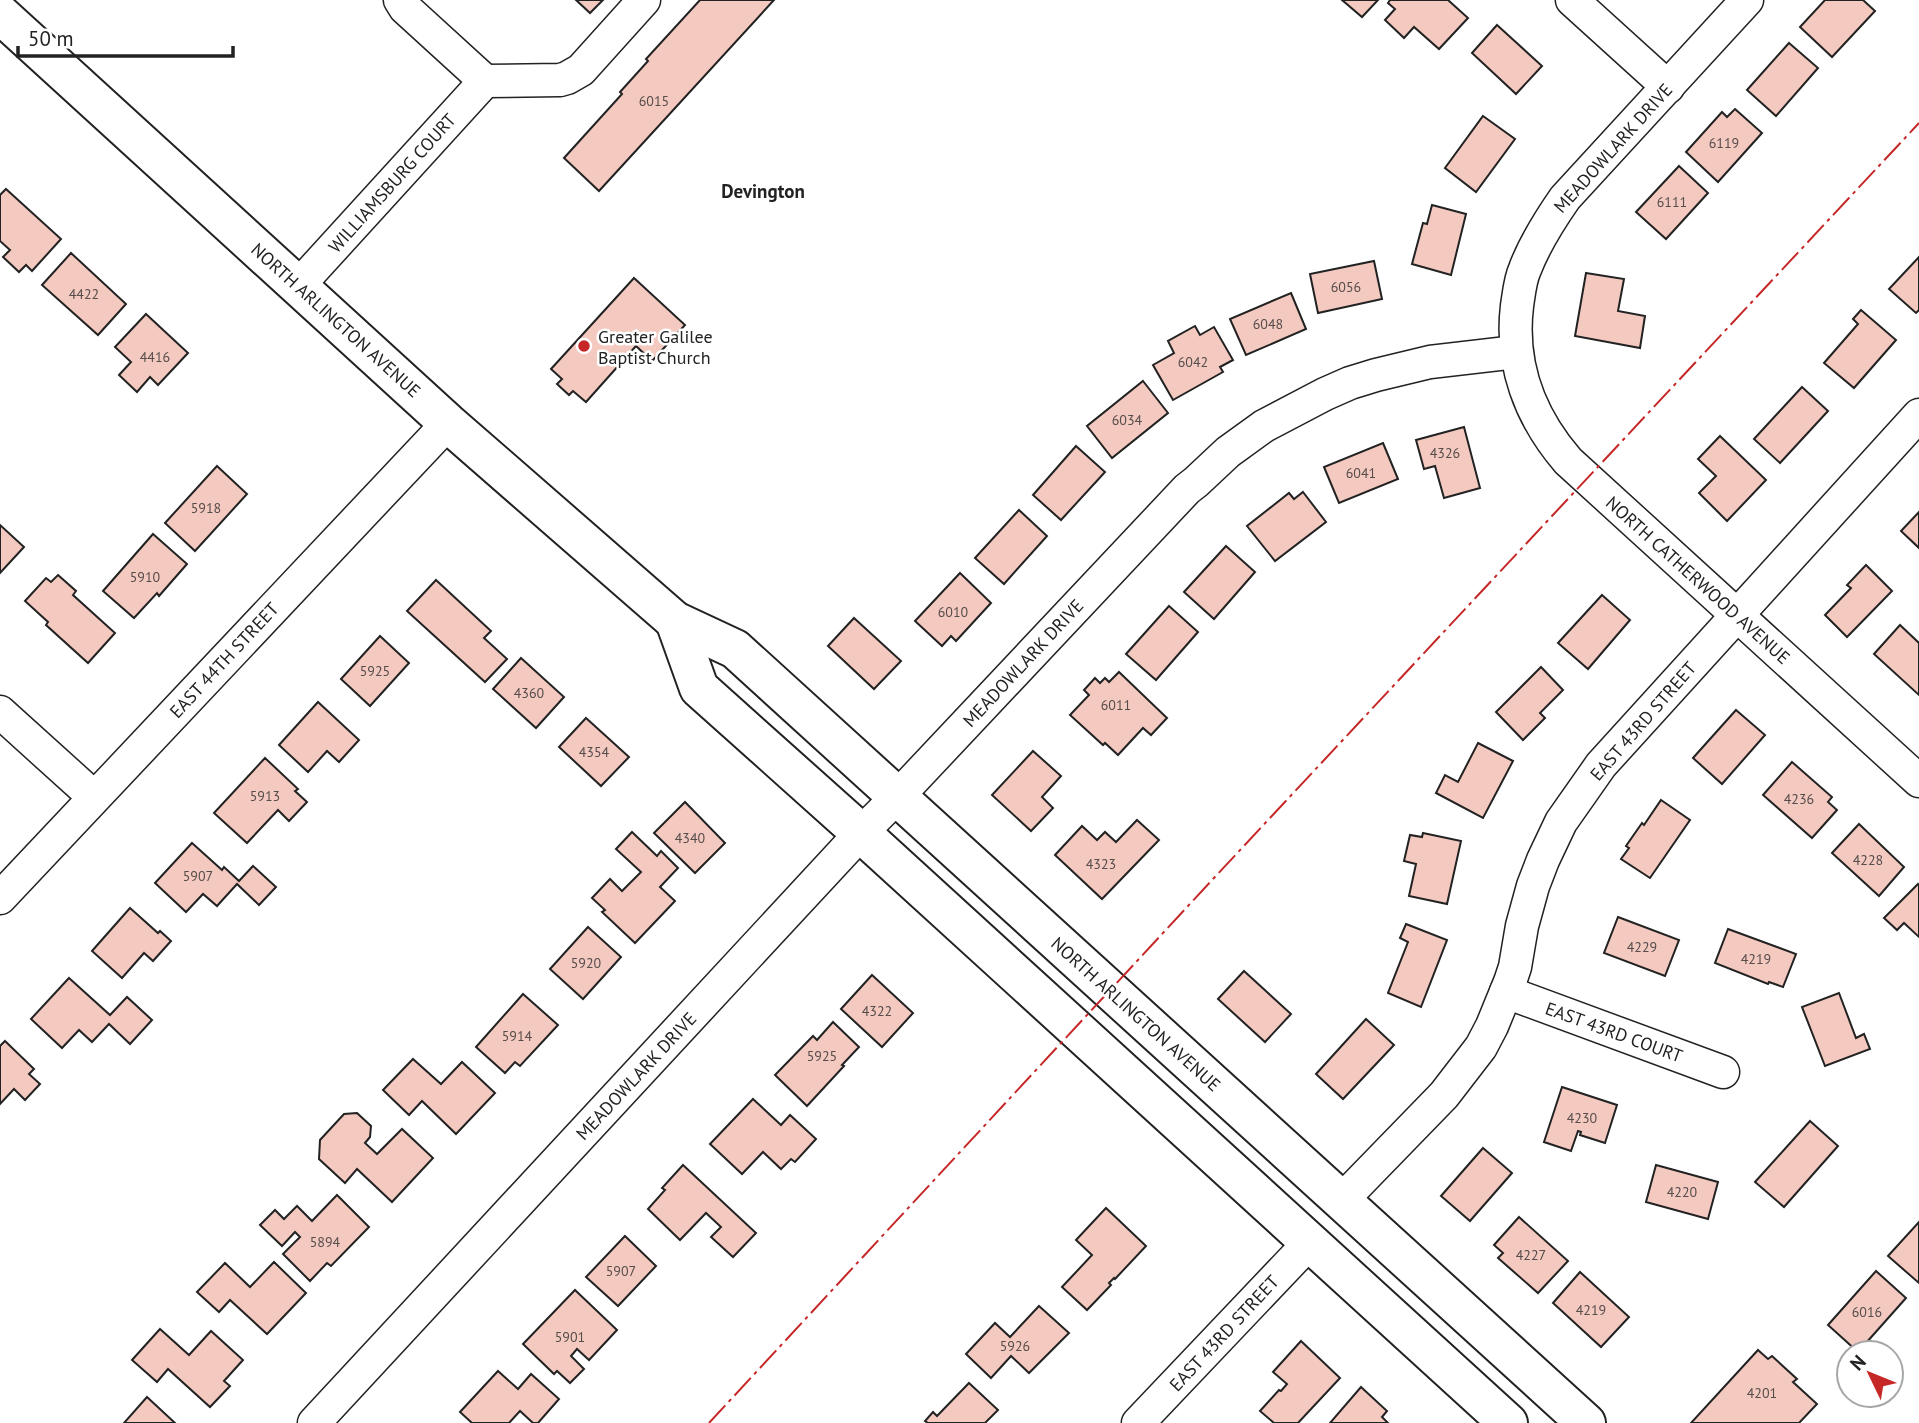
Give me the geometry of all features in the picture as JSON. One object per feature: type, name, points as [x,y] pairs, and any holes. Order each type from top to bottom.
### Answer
[{"type":"main road","name":"NORTH ARLINGTON AVENUE","points":[[0,14],[449,423],[675,621],[735,649],[1586,1423]]},
{"type":"main road","name":"NORTH ARLINGTON AVENUE","points":[[675,621],[699,688],[1508,1423]]},
{"type":"street","points":[[400,0],[405,8],[485,81],[567,78],[582,70],[644,0]]},
{"type":"street","points":[[1572,0],[1668,87]]},
{"type":"street","name":"MEADOWLARK DRIVE","points":[[314,1423],[861,833],[1187,489],[1228,452],[1264,426],[1350,383],[1430,362],[1516,352],[1520,283],[1541,232],[1565,198],[1747,0]]},
{"type":"street","name":"WILLIAMSBURG COURT","points":[[299,285],[485,81]]},
{"type":"street","name":"NORTH CATHERWOOD AVENUE","points":[[1516,352],[1521,379],[1532,405],[1544,430],[1568,461],[1919,781]]},
{"type":"street","name":"EAST 43RD STREET","points":[[1341,1200],[1444,1095],[1481,1047],[1515,967],[1533,886],[1561,822],[1601,765],[1919,415]]},
{"type":"street","name":"EAST 44TH STREET","points":[[0,898],[449,423]]},
{"type":"street","points":[[0,712],[94,797]]},
{"type":"street","name":"EAST 43RD COURT","points":[[1506,992],[1723,1072]]},
{"type":"street","name":"EAST 43RD STREET","points":[[1138,1423],[1309,1242]]},
{"type":"building","points":[[576,0],[603,0],[590,13]]},
{"type":"building","points":[[700,0],[774,0],[599,191],[564,158],[622,94],[620,92],[648,61],[646,59]]},
{"type":"building","points":[[1342,0],[1378,0],[1362,17]]},
{"type":"building","points":[[1390,0],[1448,0],[1468,18],[1439,49],[1414,27],[1404,38],[1385,20],[1395,9],[1388,3]]},
{"type":"building","points":[[1825,0],[1863,0],[1875,11],[1832,57],[1800,27]]},
{"type":"building","points":[[1497,25],[1542,66],[1516,94],[1472,53]]},
{"type":"building","points":[[1789,43],[1818,68],[1776,116],[1747,90]]},
{"type":"building","points":[[1735,109],[1762,133],[1718,182],[1686,152],[1722,112],[1727,117]]},
{"type":"building","points":[[1483,116],[1515,139],[1476,192],[1445,168]]},
{"type":"building","points":[[1679,166],[1708,193],[1666,239],[1636,212]]},
{"type":"building","points":[[6,189],[61,239],[32,271],[26,265],[19,272],[3,257],[10,250],[0,241],[0,195]]},
{"type":"building","points":[[1432,205],[1466,214],[1451,275],[1412,264],[1423,223],[1427,224]]},
{"type":"building","points":[[71,253],[126,304],[98,335],[42,285]]},
{"type":"building","points":[[1919,257],[1919,310],[1916,313],[1889,289]]},
{"type":"building","points":[[1374,261],[1382,299],[1318,313],[1310,274]]},
{"type":"building","points":[[1586,273],[1624,279],[1618,311],[1645,316],[1640,348],[1575,336]]},
{"type":"building","points":[[634,278],[685,325],[652,361],[636,346],[586,402],[573,391],[569,395],[557,384],[562,379],[551,369]]},
{"type":"building","points":[[1291,293],[1306,329],[1246,355],[1230,319]]},
{"type":"building","points":[[1861,310],[1896,340],[1854,388],[1824,363],[1858,324],[1853,319]]},
{"type":"building","points":[[146,314],[188,353],[158,385],[150,377],[137,392],[119,375],[131,362],[115,347]]},
{"type":"building","points":[[1195,326],[1200,335],[1214,327],[1233,360],[1220,367],[1223,372],[1173,400],[1153,365],[1174,353],[1168,341]]},
{"type":"building","points":[[1143,381],[1168,413],[1112,458],[1087,426]]},
{"type":"building","points":[[1802,387],[1828,411],[1780,463],[1754,439]]},
{"type":"building","points":[[1464,427],[1480,488],[1444,498],[1435,466],[1424,469],[1416,440]]},
{"type":"building","points":[[1720,436],[1766,480],[1727,521],[1699,493],[1716,476],[1698,459]]},
{"type":"building","points":[[1383,443],[1398,479],[1339,503],[1324,467]]},
{"type":"building","points":[[1076,446],[1105,472],[1061,520],[1033,495]]},
{"type":"building","points":[[217,466],[247,494],[195,551],[165,523]]},
{"type":"building","points":[[1303,492],[1326,522],[1275,561],[1247,526],[1289,493],[1294,499]]},
{"type":"building","points":[[1019,510],[1047,536],[1004,584],[975,558]]},
{"type":"building","points":[[1919,512],[1919,548],[1901,531]]},
{"type":"building","points":[[0,525],[24,547],[0,573]]},
{"type":"building","points":[[153,534],[187,564],[159,596],[157,593],[134,618],[103,591]]},
{"type":"building","points":[[1226,546],[1255,572],[1214,619],[1184,592]]},
{"type":"building","points":[[1866,565],[1892,591],[1847,637],[1825,615],[1851,588],[1847,585]]},
{"type":"building","points":[[960,573],[991,603],[956,641],[951,636],[942,646],[915,621]]},
{"type":"building","points":[[58,575],[76,591],[73,595],[115,633],[88,663],[46,625],[48,622],[25,601],[46,578],[51,582]]},
{"type":"building","points":[[436,580],[491,631],[484,638],[507,659],[485,682],[407,611]]},
{"type":"building","points":[[1602,595],[1630,620],[1588,669],[1558,643]]},
{"type":"building","points":[[1169,606],[1198,632],[1156,680],[1126,654]]},
{"type":"building","points":[[854,618],[901,661],[874,689],[828,646]]},
{"type":"building","points":[[1900,625],[1919,643],[1919,695],[1874,654]]},
{"type":"building","points":[[380,636],[409,663],[370,706],[341,679]]},
{"type":"building","points":[[521,658],[564,697],[536,728],[493,689]]},
{"type":"building","points":[[1541,667],[1563,690],[1540,713],[1545,718],[1523,740],[1496,712]]},
{"type":"building","points":[[1119,672],[1167,718],[1151,735],[1143,728],[1118,755],[1070,715],[1089,695],[1084,690],[1095,678],[1100,683],[1105,678],[1109,682]]},
{"type":"building","points":[[318,702],[359,740],[339,762],[327,751],[308,772],[279,745]]},
{"type":"building","points":[[1736,710],[1765,735],[1722,784],[1693,758]]},
{"type":"building","points":[[586,718],[629,757],[601,786],[559,747]]},
{"type":"building","points":[[1478,743],[1513,761],[1483,818],[1436,793],[1445,775],[1458,782]]},
{"type":"building","points":[[1033,751],[1061,776],[1042,797],[1053,808],[1031,831],[992,795]]},
{"type":"building","points":[[265,758],[298,789],[295,791],[307,802],[289,821],[278,810],[247,843],[214,813]]},
{"type":"building","points":[[1792,762],[1832,797],[1828,802],[1837,810],[1812,838],[1763,795]]},
{"type":"building","points":[[1661,800],[1690,820],[1650,878],[1621,859],[1629,848],[1626,846]]},
{"type":"building","points":[[685,802],[725,843],[695,873],[654,833]]},
{"type":"building","points":[[1137,820],[1159,840],[1102,899],[1055,855],[1082,826],[1097,840],[1105,832],[1116,842]]},
{"type":"building","points":[[1859,824],[1904,867],[1879,896],[1832,853]]},
{"type":"building","points":[[632,832],[657,856],[661,851],[678,868],[660,887],[675,901],[635,943],[602,912],[605,910],[592,898],[610,879],[622,891],[641,872],[616,849]]},
{"type":"building","points":[[1423,833],[1461,841],[1447,904],[1409,896],[1416,864],[1404,861],[1410,835],[1422,837]]},
{"type":"building","points":[[192,843],[222,870],[224,867],[239,881],[253,866],[276,887],[259,905],[237,884],[217,906],[203,894],[186,912],[155,883]]},
{"type":"building","points":[[1918,884],[1919,937],[1904,923],[1897,930],[1884,918]]},
{"type":"building","points":[[130,908],[171,941],[153,961],[144,953],[122,978],[92,951]]},
{"type":"building","points":[[1618,917],[1679,940],[1665,976],[1604,953]]},
{"type":"building","points":[[1406,924],[1447,940],[1421,1007],[1388,993],[1408,942],[1400,938]]},
{"type":"building","points":[[588,927],[621,957],[583,999],[550,969]]},
{"type":"building","points":[[1728,929],[1796,954],[1783,987],[1769,982],[1768,984],[1715,963]]},
{"type":"building","points":[[1244,971],[1291,1014],[1265,1042],[1218,999]]},
{"type":"building","points":[[872,975],[913,1013],[882,1047],[841,1009]]},
{"type":"building","points":[[69,978],[110,1015],[127,997],[152,1020],[130,1044],[109,1024],[92,1042],[79,1030],[62,1048],[31,1019]]},
{"type":"building","points":[[1839,993],[1856,1038],[1864,1034],[1870,1049],[1825,1066],[1802,1007]]},
{"type":"building","points":[[523,994],[558,1025],[520,1066],[515,1062],[505,1073],[476,1047]]},
{"type":"building","points":[[1366,1019],[1394,1045],[1343,1099],[1316,1074]]},
{"type":"building","points":[[833,1022],[859,1047],[807,1106],[775,1075],[813,1036],[817,1040]]},
{"type":"building","points":[[5,1041],[34,1069],[29,1074],[40,1084],[25,1100],[14,1089],[0,1104],[0,1046]]},
{"type":"building","points":[[413,1059],[441,1084],[462,1062],[495,1093],[456,1134],[422,1101],[409,1115],[383,1090]]},
{"type":"building","points":[[1562,1087],[1617,1105],[1605,1143],[1580,1135],[1581,1132],[1578,1131],[1571,1151],[1544,1142]]},
{"type":"building","points":[[753,1099],[781,1125],[790,1115],[816,1139],[795,1162],[791,1159],[781,1169],[763,1152],[742,1174],[710,1144]]},
{"type":"building","points":[[357,1113],[371,1126],[370,1137],[365,1143],[377,1154],[402,1129],[433,1158],[392,1202],[357,1169],[345,1183],[319,1159],[320,1140],[344,1114]]},
{"type":"building","points":[[1810,1121],[1838,1146],[1784,1207],[1755,1182]]},
{"type":"building","points":[[1483,1148],[1512,1173],[1470,1221],[1441,1196]]},
{"type":"building","points":[[683,1165],[756,1233],[733,1257],[711,1237],[721,1227],[706,1213],[680,1240],[648,1209],[665,1190],[662,1188]]},
{"type":"building","points":[[1656,1165],[1718,1182],[1708,1219],[1646,1202]]},
{"type":"building","points":[[337,1195],[369,1227],[331,1266],[327,1263],[310,1281],[283,1254],[300,1237],[295,1232],[282,1246],[260,1225],[275,1210],[284,1219],[297,1206],[312,1221]]},
{"type":"building","points":[[1106,1208],[1146,1246],[1109,1283],[1111,1285],[1087,1310],[1062,1287],[1092,1255],[1076,1240]]},
{"type":"building","points":[[1519,1217],[1568,1261],[1538,1293],[1498,1258],[1503,1253],[1494,1245]]},
{"type":"building","points":[[1919,1222],[1919,1283],[1888,1256]]},
{"type":"building","points":[[625,1236],[656,1266],[618,1306],[586,1277]]},
{"type":"building","points":[[274,1262],[306,1293],[267,1334],[230,1300],[219,1312],[197,1292],[225,1263],[250,1287]]},
{"type":"building","points":[[1876,1271],[1906,1298],[1870,1339],[1844,1339],[1828,1325]]},
{"type":"building","points":[[1580,1272],[1629,1317],[1601,1347],[1553,1303]]},
{"type":"building","points":[[575,1290],[617,1330],[589,1360],[577,1349],[571,1356],[584,1369],[570,1383],[557,1371],[554,1374],[523,1344]]},
{"type":"building","points":[[1039,1306],[1069,1333],[1029,1373],[1011,1356],[991,1378],[966,1354],[995,1323],[1010,1337]]},
{"type":"building","points":[[160,1329],[189,1355],[211,1331],[243,1360],[224,1381],[230,1386],[210,1407],[168,1369],[157,1382],[132,1360]]},
{"type":"building","points":[[1301,1341],[1340,1378],[1298,1423],[1274,1423],[1260,1411],[1287,1384],[1273,1372]]},
{"type":"building","points":[[1758,1350],[1768,1359],[1772,1356],[1797,1379],[1793,1382],[1817,1404],[1799,1423],[1691,1423]]},
{"type":"building","points":[[498,1371],[518,1389],[531,1374],[559,1399],[538,1423],[533,1423],[520,1411],[509,1423],[472,1423],[460,1412]]},
{"type":"building","points":[[969,1383],[998,1410],[985,1423],[925,1421],[933,1412],[937,1416]]},
{"type":"building","points":[[1361,1387],[1387,1411],[1382,1417],[1388,1423],[1330,1423]]},
{"type":"building","points":[[147,1397],[175,1423],[124,1423]]},
{"type":"power","points":[[709,1423],[1919,123]]},
{"type":"place","name":"Greater Galilee Baptist Church","points":[[584,346]]},
{"type":"district","name":"Devington","points":[[763,191]]}]
